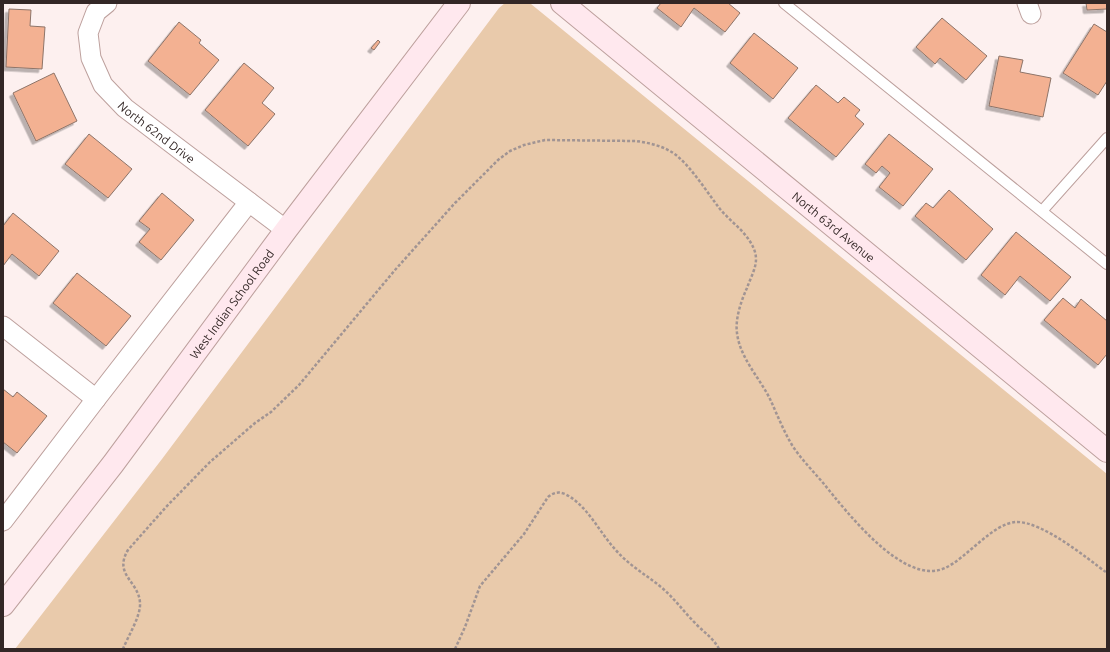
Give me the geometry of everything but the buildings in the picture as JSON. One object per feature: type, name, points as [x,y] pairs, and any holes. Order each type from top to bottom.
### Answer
[{"type":"main road","name":"West Indian School Road","points":[[3,605],[113,464],[286,230],[459,3]]},
{"type":"main road","name":"North 63rd Avenue","points":[[562,3],[1107,451]]},
{"type":"street","name":"North 62nd Drive","points":[[107,3],[96,12],[88,33],[91,58],[103,85],[125,108],[286,230]]},
{"type":"street","points":[[3,521],[249,202]]},
{"type":"street","points":[[3,326],[96,399]]},
{"type":"lane","points":[[784,3],[1107,264]]},
{"type":"lane","points":[[1042,211],[1107,138]]},
{"type":"path","points":[[123,649],[137,617],[140,603],[138,594],[125,574],[123,566],[124,557],[128,550],[166,507],[210,462],[285,400],[395,270],[455,203],[498,160],[510,151],[524,145],[545,140],[636,140],[664,147],[684,164],[721,210],[749,239],[754,249],[756,259],[754,272],[740,306],[736,332],[744,357],[770,398],[786,433],[799,455],[861,528],[885,550],[911,566],[934,571],[944,569],[962,558],[1000,527],[1018,522],[1042,530],[1056,537],[1107,573]]},
{"type":"path","points":[[454,649],[465,627],[480,586],[520,540],[548,497],[553,493],[564,494],[577,503],[588,514],[612,547],[625,560],[661,587],[674,599],[688,616],[708,634],[720,649]]},
{"type":"shaded area","points":[[505,3],[531,4],[1107,474],[1107,649],[15,649],[162,459],[499,8]]}]
